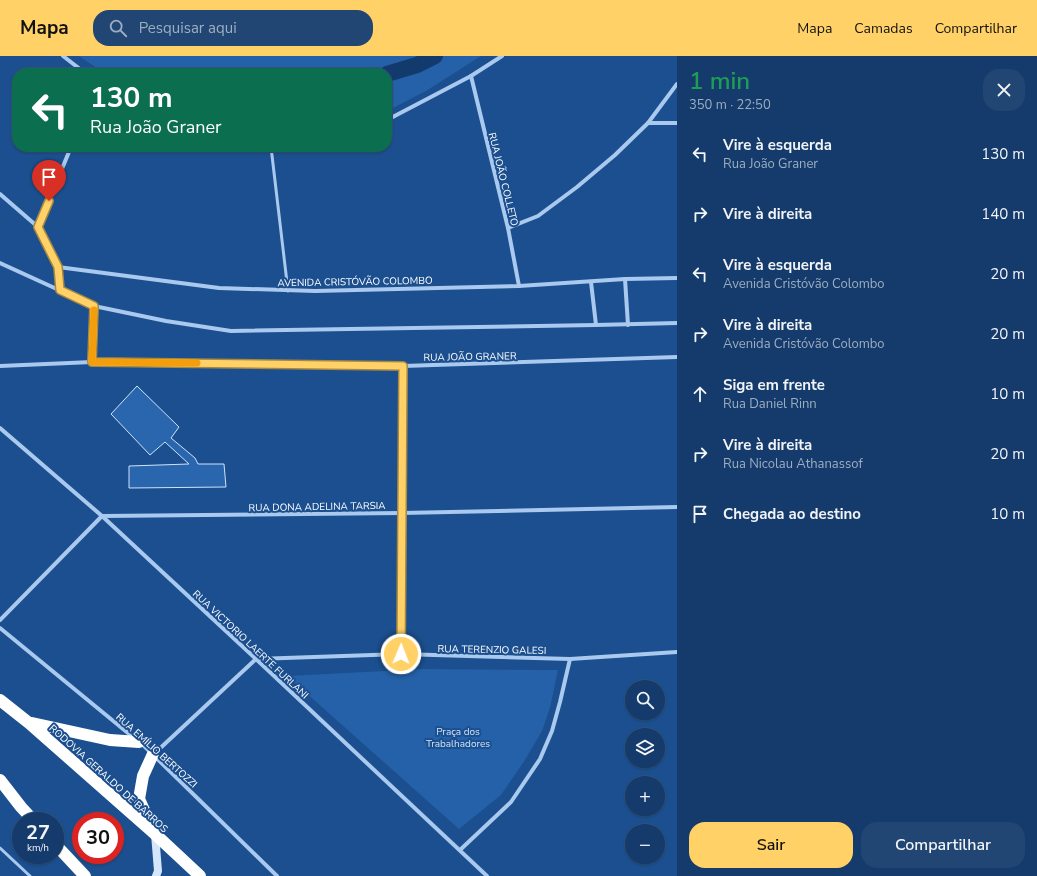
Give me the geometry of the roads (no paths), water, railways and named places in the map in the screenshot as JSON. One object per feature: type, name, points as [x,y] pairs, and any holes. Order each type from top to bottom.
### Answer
[{"type":"highway","name":"RODOVIA GERALDO DE BARROS","points":[[0,700],[30,723],[200,876]]},
{"type":"highway","points":[[30,723],[110,740],[139,742]]},
{"type":"highway","points":[[153,754],[143,776],[139,799],[155,834]]},
{"type":"highway","points":[[0,780],[26,812]]},
{"type":"highway","points":[[64,854],[85,876]]},
{"type":"main road","points":[[155,834],[158,871],[156,876]]},
{"type":"street","points":[[63,56],[79,68]]},
{"type":"street","points":[[392,117],[471,76],[502,56]]},
{"type":"street","name":"RUA JOÃO COLLETO","points":[[471,76],[508,228],[520,286]]},
{"type":"street","points":[[508,228],[538,216],[615,156],[648,123],[677,84]]},
{"type":"street","points":[[648,123],[677,123]]},
{"type":"street","points":[[38,227],[69,152]]},
{"type":"street","points":[[0,194],[38,227],[58,267],[60,290]]},
{"type":"street","points":[[0,263],[94,306],[166,321],[232,331],[628,325],[677,322]]},
{"type":"street","name":"AVENIDA CRISTÓVÃO COLOMBO","points":[[58,267],[220,288],[288,291],[520,286],[625,279],[677,278]]},
{"type":"street","points":[[625,279],[628,325]]},
{"type":"street","points":[[591,282],[596,325]]},
{"type":"street","points":[[92,362],[94,306]]},
{"type":"street","name":"RUA JOÃO GRANER","points":[[0,366],[92,362],[403,366],[677,358]]},
{"type":"street","points":[[401,654],[403,366]]},
{"type":"street","name":"RUA VICTORIO LAERTE FURLANI","points":[[0,428],[102,516],[487,876]]},
{"type":"street","name":"RUA DONA ADELINA TARSIA","points":[[102,516],[402,513],[677,507]]},
{"type":"street","points":[[0,620],[102,516]]},
{"type":"street","name":"RUA EMÍLIO BERTOZZI","points":[[0,628],[153,754],[277,876]]},
{"type":"street","name":"RUA TERENZIO GALESI","points":[[256,659],[401,654],[570,659],[677,652]]},
{"type":"street","points":[[153,754],[256,659]]},
{"type":"street","points":[[460,850],[510,802],[540,759],[552,731],[570,659]]},
{"type":"lane","points":[[272,152],[288,291]]},
{"type":"lane","points":[[0,848],[30,876]]},
{"type":"waterway","points":[[392,72],[417,65],[435,56]]},
{"type":"park label","name":"Praça dos Trabalhadores","points":[[458,736]]}]
